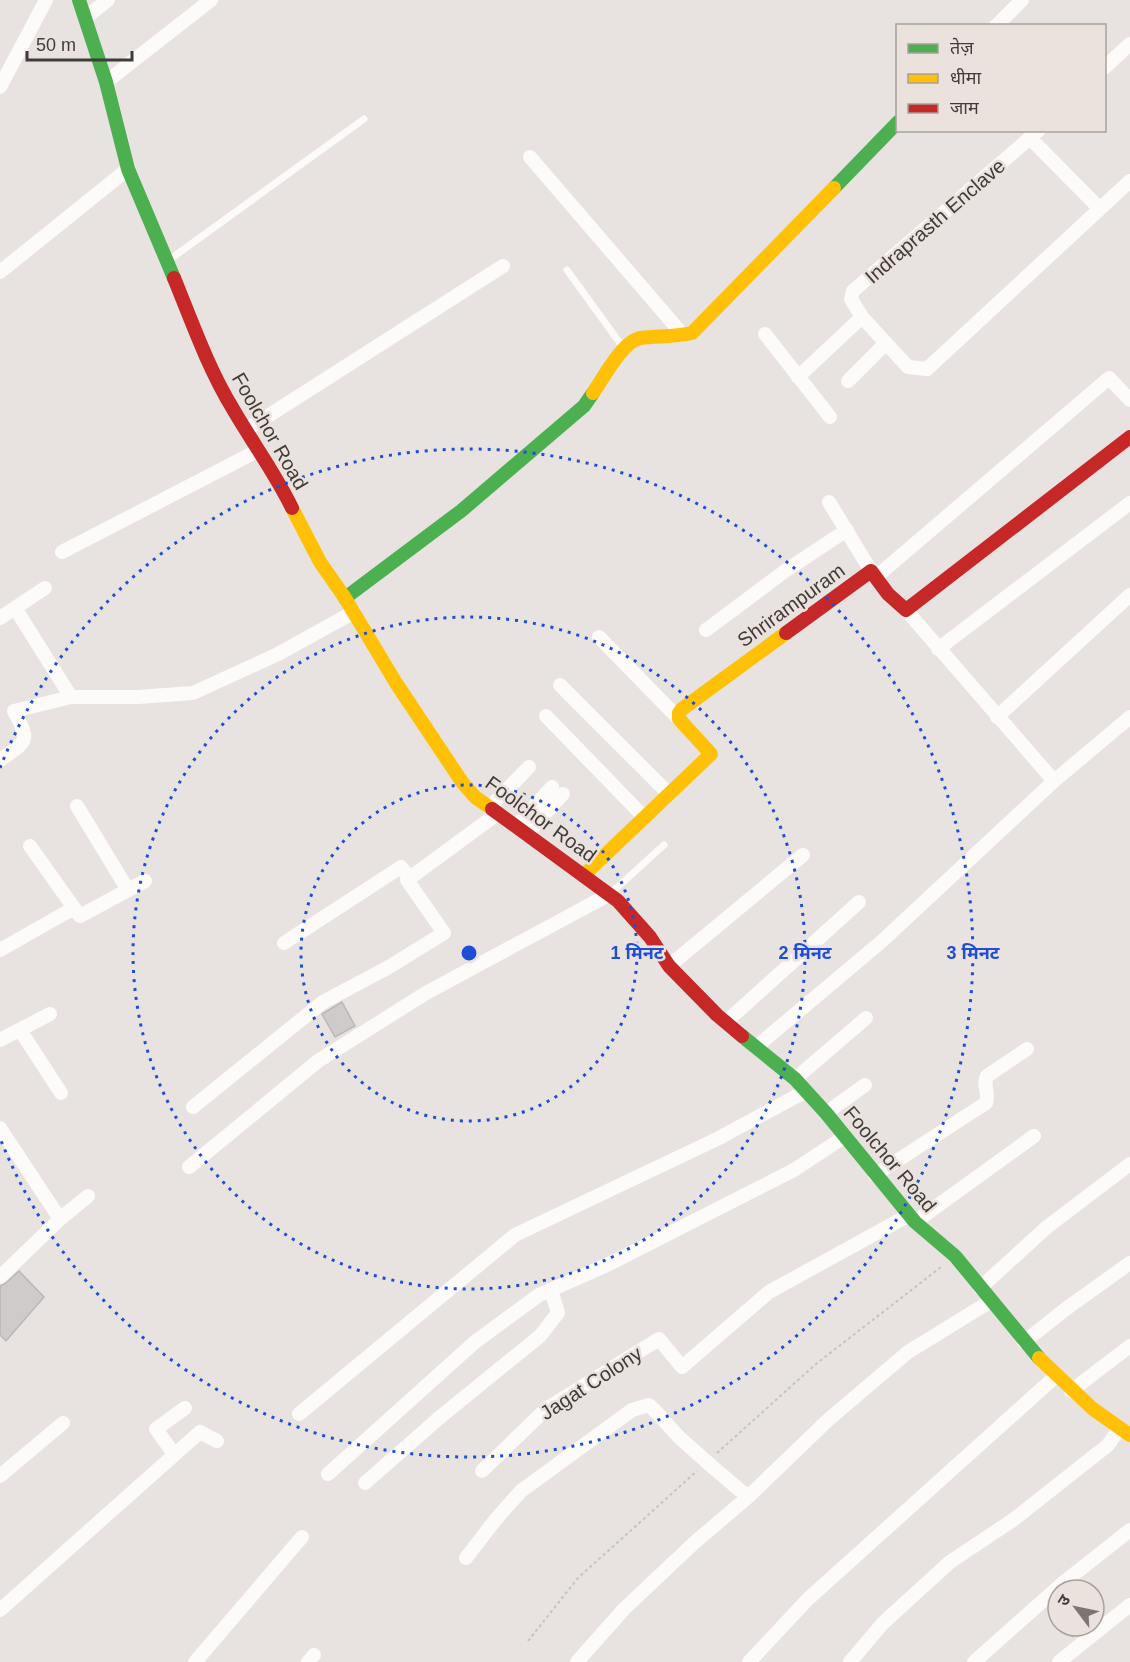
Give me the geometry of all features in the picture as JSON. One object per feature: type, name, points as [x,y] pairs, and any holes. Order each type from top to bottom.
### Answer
[{"type":"street","points":[[0,87],[46,0]]},
{"type":"street","name":"Foolchor Road","points":[[79,0],[106,82],[128,169],[212,370],[278,480],[320,562],[354,612],[401,691],[462,782],[475,797],[493,811],[610,894],[650,937],[669,966],[726,1022],[795,1079],[874,1175],[912,1218],[955,1256],[1024,1342],[1056,1376],[1071,1391],[1125,1432]]},
{"type":"street","points":[[86,18],[108,0]]},
{"type":"street","points":[[106,82],[211,0]]},
{"type":"street","points":[[998,24],[1022,0]]},
{"type":"street","points":[[1106,66],[1130,44]]},
{"type":"street","points":[[345,598],[461,511],[584,405],[624,348],[638,338],[676,338],[692,333],[896,123]]},
{"type":"street","points":[[1035,134],[1100,209]]},
{"type":"street","name":"Indraprasth Enclave","points":[[862,317],[851,299],[853,291],[1035,134]]},
{"type":"street","points":[[530,157],[683,335]]},
{"type":"street","points":[[0,272],[128,169]]},
{"type":"street","points":[[798,377],[862,317],[908,367],[927,369],[1130,181]]},
{"type":"street","points":[[246,430],[503,266]]},
{"type":"street","points":[[765,334],[830,417]]},
{"type":"street","points":[[848,381],[886,343]]},
{"type":"street","points":[[829,502],[874,574],[1109,378],[1130,400]]},
{"type":"street","points":[[1053,782],[906,610],[1130,437]]},
{"type":"street","points":[[62,552],[259,450]]},
{"type":"street","points":[[939,649],[1130,503]]},
{"type":"street","points":[[706,630],[785,571],[847,530]]},
{"type":"street","name":"Shrirampuram","points":[[679,719],[682,709],[874,574],[888,594],[906,610]]},
{"type":"street","points":[[0,618],[45,588]]},
{"type":"street","points":[[997,717],[1130,595]]},
{"type":"street","points":[[15,608],[71,697]]},
{"type":"street","points":[[0,760],[22,744],[25,737],[14,711],[71,697],[138,697],[193,693],[278,654],[354,612]]},
{"type":"street","points":[[584,875],[711,754],[599,637]]},
{"type":"street","points":[[560,684],[669,794]]},
{"type":"street","points":[[546,716],[644,817]]},
{"type":"street","points":[[756,1047],[881,942],[1053,782],[1130,717]]},
{"type":"street","points":[[193,1107],[323,1002],[390,967],[444,933],[407,880],[493,811],[530,767]]},
{"type":"street","points":[[521,830],[557,791]]},
{"type":"street","points":[[77,806],[128,890]]},
{"type":"street","points":[[30,846],[80,916],[145,881]]},
{"type":"street","points":[[669,966],[803,855]]},
{"type":"street","points":[[284,943],[401,867],[410,878]]},
{"type":"street","points":[[189,1167],[318,1060],[426,993],[610,894]]},
{"type":"street","points":[[726,1022],[859,902]]},
{"type":"street","points":[[0,950],[75,908]]},
{"type":"street","points":[[0,1040],[50,1014]]},
{"type":"street","points":[[795,1079],[866,1018]]},
{"type":"street","points":[[20,1030],[61,1093]]},
{"type":"street","points":[[874,1175],[986,1103],[988,1098],[984,1082],[987,1076],[1027,1049]]},
{"type":"street","points":[[825,1113],[865,1085]]},
{"type":"street","points":[[299,1414],[515,1235],[717,1139],[806,1091]]},
{"type":"street","points":[[0,1128],[60,1219]]},
{"type":"street","points":[[912,1218],[1034,1136]]},
{"type":"street","points":[[328,1474],[475,1342],[539,1295],[609,1264],[794,1170],[844,1137]]},
{"type":"street","points":[[980,1288],[1047,1227],[1130,1164]]},
{"type":"street","points":[[1,1273],[88,1196]]},
{"type":"street","name":"Jagat Colony","points":[[482,1471],[546,1409],[660,1339],[682,1367],[769,1292],[912,1218]]},
{"type":"street","points":[[1024,1342],[1130,1263]]},
{"type":"street","points":[[365,1483],[439,1418],[540,1336],[558,1313],[551,1290]]},
{"type":"street","points":[[577,1662],[624,1609],[694,1543],[748,1497],[828,1420],[909,1352],[991,1301]]},
{"type":"street","points":[[1071,1391],[1130,1346]]},
{"type":"street","points":[[749,1662],[808,1599],[1056,1376]]},
{"type":"street","points":[[466,1558],[521,1491],[632,1410],[649,1405],[706,1462],[748,1497]]},
{"type":"street","points":[[174,1454],[156,1429],[185,1408]]},
{"type":"street","points":[[0,1476],[63,1423]]},
{"type":"street","points":[[0,1610],[200,1432],[218,1441]]},
{"type":"street","points":[[850,1662],[883,1623],[951,1562],[1013,1520],[1125,1432]]},
{"type":"street","points":[[974,1662],[1063,1583],[1130,1530]]},
{"type":"street","points":[[195,1662],[302,1537]]},
{"type":"street","points":[[1059,1662],[1130,1605]]},
{"type":"lane","points":[[167,262],[364,119]]},
{"type":"lane","points":[[567,270],[624,348]]},
{"type":"lane","points":[[610,894],[664,845]]},
{"type":"path","points":[[528,1641],[578,1578],[706,1462],[816,1365],[955,1256]]},
{"type":"building","points":[[342,1002],[355,1026],[335,1037],[322,1014]]},
{"type":"building","points":[[19,1271],[44,1297],[6,1341],[0,1335],[0,1286]]},
{"type":"traffic: fast","points":[[79,0],[106,82],[128,169],[174,278]]},
{"type":"traffic: fast","points":[[834,188],[896,124]]},
{"type":"traffic: fast","points":[[345,598],[461,511],[584,406],[593,393]]},
{"type":"traffic: fast","points":[[742,1036],[795,1079],[826,1113],[915,1222],[955,1256],[1039,1358]]},
{"type":"traffic: slow","points":[[593,393],[627,345],[634,340],[692,333],[834,188]]},
{"type":"traffic: slow","points":[[292,508],[320,562],[345,598],[396,683],[462,782],[475,797],[492,809]]},
{"type":"traffic: slow","points":[[584,875],[711,754],[679,719],[682,709],[786,633]]},
{"type":"traffic: slow","points":[[1039,1358],[1093,1409],[1130,1435]]},
{"type":"traffic: jam","points":[[174,278],[201,345],[224,393],[292,508]]},
{"type":"traffic: jam","points":[[786,633],[871,571],[888,594],[906,610],[1130,437]]},
{"type":"traffic: jam","points":[[492,809],[618,901],[650,937],[669,966],[717,1015],[742,1036]]}]
